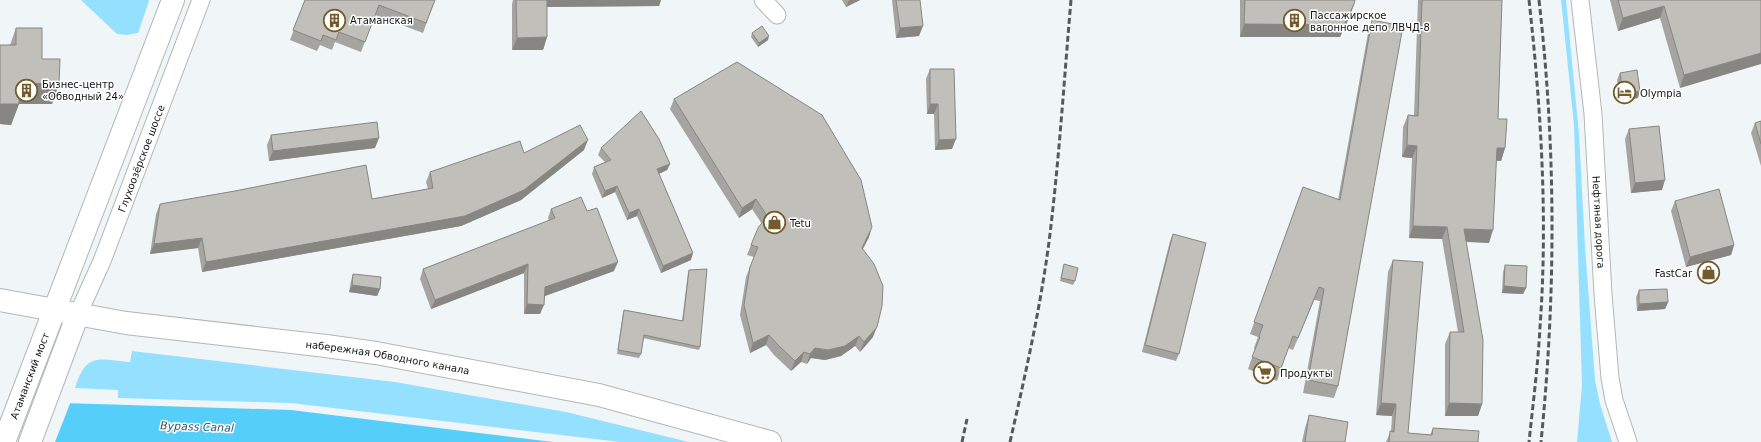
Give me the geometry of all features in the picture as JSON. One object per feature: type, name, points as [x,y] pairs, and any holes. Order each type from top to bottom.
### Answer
[{"type":"main road","points":[[55,309],[173,0]]},
{"type":"main road","name":"набережная Обводного канала","points":[[0,300],[126,323],[376,353],[599,395],[770,442]]},
{"type":"main road","name":"Атаманский мост","points":[[4,442],[55,309]]},
{"type":"main road","points":[[30,442],[49,395],[78,314]]},
{"type":"street","name":"Глухоозёрское шоссе","points":[[78,314],[100,268],[201,0]]},
{"type":"street","points":[[763,0],[777,15]]},
{"type":"street","name":"Нефтяная дорога","points":[[1580,0],[1591,100],[1603,294],[1610,378],[1614,400],[1628,442]]},
{"type":"shaded area","points":[[81,0],[149,1],[138,33],[127,35],[117,34]]},
{"type":"shaded area","points":[[1561,0],[1566,0],[1579,134],[1585,246],[1595,380],[1600,404],[1612,442],[1577,442],[1582,385],[1574,125]]},
{"type":"shaded area","points":[[132,351],[395,382],[566,412],[689,442],[620,442],[291,403],[118,398],[118,390],[75,388],[79,376],[89,363],[101,359],[130,362]]},
{"type":"water","name":"Bypass Canal","points":[[0,401],[291,410],[553,442],[0,442]]},
{"type":"pier","points":[[0,399],[71,401],[55,442],[0,442]]},
{"type":"building","name":"Атаманская","points":[[305,0],[435,0],[426,23],[379,5],[365,42],[339,32],[336,40],[323,35],[321,41],[293,30]]},
{"type":"building","points":[[516,0],[547,0],[547,37],[517,38]]},
{"type":"building","points":[[896,0],[920,0],[923,26],[900,28]]},
{"type":"building","name":"Пассажирское вагонное депо ЛВЧД-8","points":[[1245,0],[1355,0],[1344,25],[1244,24]]},
{"type":"building","points":[[1422,0],[1502,0],[1498,119],[1507,119],[1505,148],[1497,148],[1493,230],[1464,229],[1483,340],[1482,404],[1449,403],[1450,332],[1464,332],[1447,227],[1413,226],[1417,146],[1407,145],[1408,115],[1418,116]]},
{"type":"building","points":[[1618,0],[1761,0],[1761,53],[1684,75],[1664,6],[1623,18]]},
{"type":"building","points":[[1372,20],[1403,26],[1338,386],[1308,380],[1324,289],[1319,287],[1298,338],[1293,336],[1281,368],[1252,357],[1263,325],[1254,322],[1303,187],[1340,200]]},
{"type":"building","points":[[762,26],[769,36],[759,43],[752,33]]},
{"type":"building","points":[[16,28],[42,28],[42,59],[60,59],[59,84],[19,83],[19,104],[0,104],[0,45],[16,45]]},
{"type":"building","points":[[737,62],[822,115],[861,180],[872,227],[862,248],[874,264],[883,286],[882,306],[877,327],[864,342],[859,336],[845,346],[828,350],[815,348],[810,354],[804,352],[795,361],[769,335],[753,343],[744,305],[750,267],[758,247],[751,245],[758,228],[767,216],[756,199],[742,208],[674,99]]},
{"type":"building","points":[[930,69],[954,69],[956,139],[939,140],[938,104],[930,104]]},
{"type":"building","points":[[1637,70],[1640,91],[1623,94],[1620,73]]},
{"type":"building","points":[[641,111],[659,139],[670,164],[657,169],[693,253],[663,266],[639,209],[629,213],[617,186],[605,191],[594,167],[611,160],[601,148]]},
{"type":"building","points":[[1761,121],[1761,144],[1755,123]]},
{"type":"building","points":[[377,122],[379,138],[273,151],[271,135]]},
{"type":"building","points":[[580,125],[588,140],[524,190],[465,216],[206,262],[202,238],[154,244],[160,204],[366,165],[372,199],[433,188],[430,172],[520,141],[524,153]]},
{"type":"building","points":[[1659,126],[1665,180],[1635,183],[1629,129]]},
{"type":"building","points":[[1719,189],[1734,245],[1690,257],[1675,201]]},
{"type":"building","points":[[581,197],[587,211],[597,208],[618,262],[545,287],[544,305],[527,304],[528,264],[435,300],[423,269],[555,218],[551,209]]},
{"type":"building","points":[[1173,234],[1206,243],[1179,354],[1145,345]]},
{"type":"building","points":[[1393,260],[1423,262],[1408,433],[1432,435],[1433,428],[1479,431],[1478,442],[1389,442],[1390,431],[1394,432],[1396,404],[1381,403]]},
{"type":"building","points":[[1064,264],[1078,268],[1075,281],[1061,278]]},
{"type":"building","points":[[1505,265],[1527,266],[1526,288],[1504,286]]},
{"type":"building","points":[[707,269],[700,347],[644,335],[641,354],[618,350],[624,310],[683,321],[689,270]]},
{"type":"building","points":[[353,274],[381,277],[380,289],[352,285]]},
{"type":"building","points":[[1667,289],[1668,302],[1639,304],[1639,290]]},
{"type":"building","points":[[1309,415],[1348,422],[1345,442],[1305,442]]},
{"type":"railway","points":[[1010,442],[1037,318],[1049,242],[1059,152],[1071,0]]},
{"type":"railway","points":[[1529,0],[1540,122],[1543,204],[1542,286],[1539,341],[1529,442]]},
{"type":"railway","points":[[1539,0],[1549,111],[1552,221],[1549,331],[1541,442]]},
{"type":"railway","points":[[962,442],[967,419]]},
{"type":"place","name":"Атаманская","points":[[335,20]]},
{"type":"place","name":"Пассажирское вагонное депо ЛВЧД-8","points":[[1294,21]]},
{"type":"place","name":"Бизнес-центр «Обводный 24»","points":[[26,90]]},
{"type":"place","name":"Olympia","points":[[1624,93]]},
{"type":"place","name":"Tetu","points":[[774,223]]},
{"type":"place","name":"FastCar","points":[[1708,273]]},
{"type":"place","name":"Продукты","points":[[1265,373]]}]
